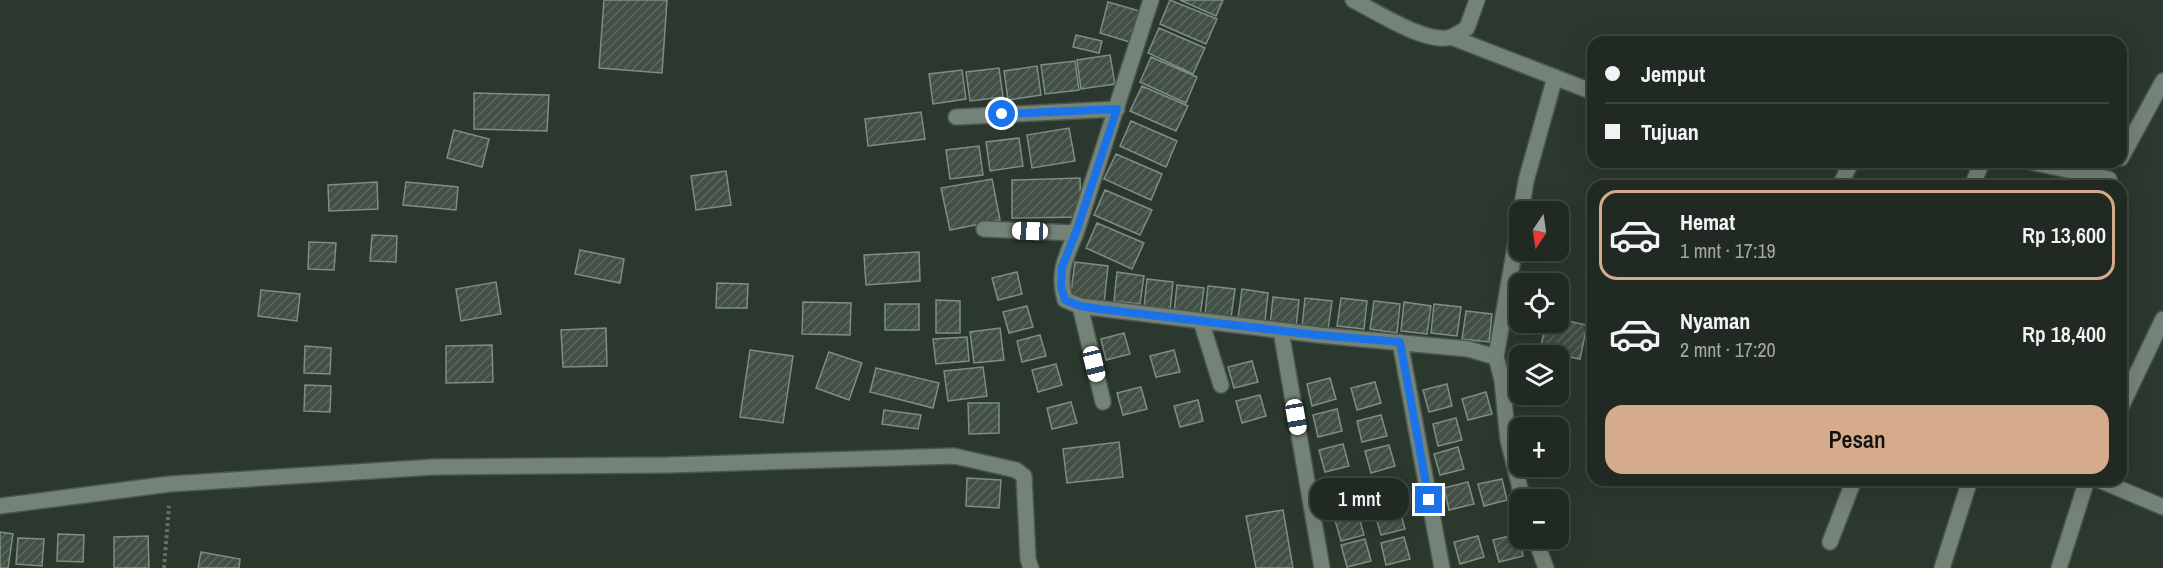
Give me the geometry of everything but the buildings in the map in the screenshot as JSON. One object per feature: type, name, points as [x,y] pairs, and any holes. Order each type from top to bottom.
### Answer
[{"type":"street","points":[[1151,0],[1117,109],[1062,267],[1061,287],[1065,300],[1080,306],[1281,331],[1468,349],[1496,357]]},
{"type":"street","points":[[1353,0],[1422,34],[1438,38],[1451,37],[1467,28],[1477,0]]},
{"type":"street","points":[[1451,37],[1587,90]]},
{"type":"street","points":[[1523,201],[1555,77]]},
{"type":"street","points":[[2127,147],[2163,81]]},
{"type":"street","points":[[956,117],[1117,109]]},
{"type":"street","points":[[2053,168],[2097,180]]},
{"type":"street","points":[[984,229],[1076,232]]},
{"type":"street","points":[[1513,261],[1496,357],[1502,380],[1508,440],[1520,489]]},
{"type":"street","points":[[1080,306],[1103,402]]},
{"type":"street","points":[[2127,394],[2163,319]]},
{"type":"street","points":[[1201,321],[1221,384]]},
{"type":"street","points":[[1281,331],[1322,568]]},
{"type":"street","points":[[1400,342],[1442,568]]},
{"type":"street","points":[[0,506],[170,484],[434,467],[670,465],[954,456],[1016,470],[1024,476],[1028,559],[1031,568]]},
{"type":"street","points":[[1830,542],[1852,486]]},
{"type":"street","points":[[1942,568],[1968,486]]},
{"type":"street","points":[[2059,568],[2085,486]]},
{"type":"street","points":[[2113,486],[2163,507]]},
{"type":"street","points":[[1539,549],[1546,568]]},
{"type":"path","points":[[164,568],[170,484]]},
{"type":"route","points":[[1002,114],[1117,109],[1062,267],[1061,287],[1065,300],[1080,306],[1100,309],[1317,335],[1400,342],[1429,500]]}]
